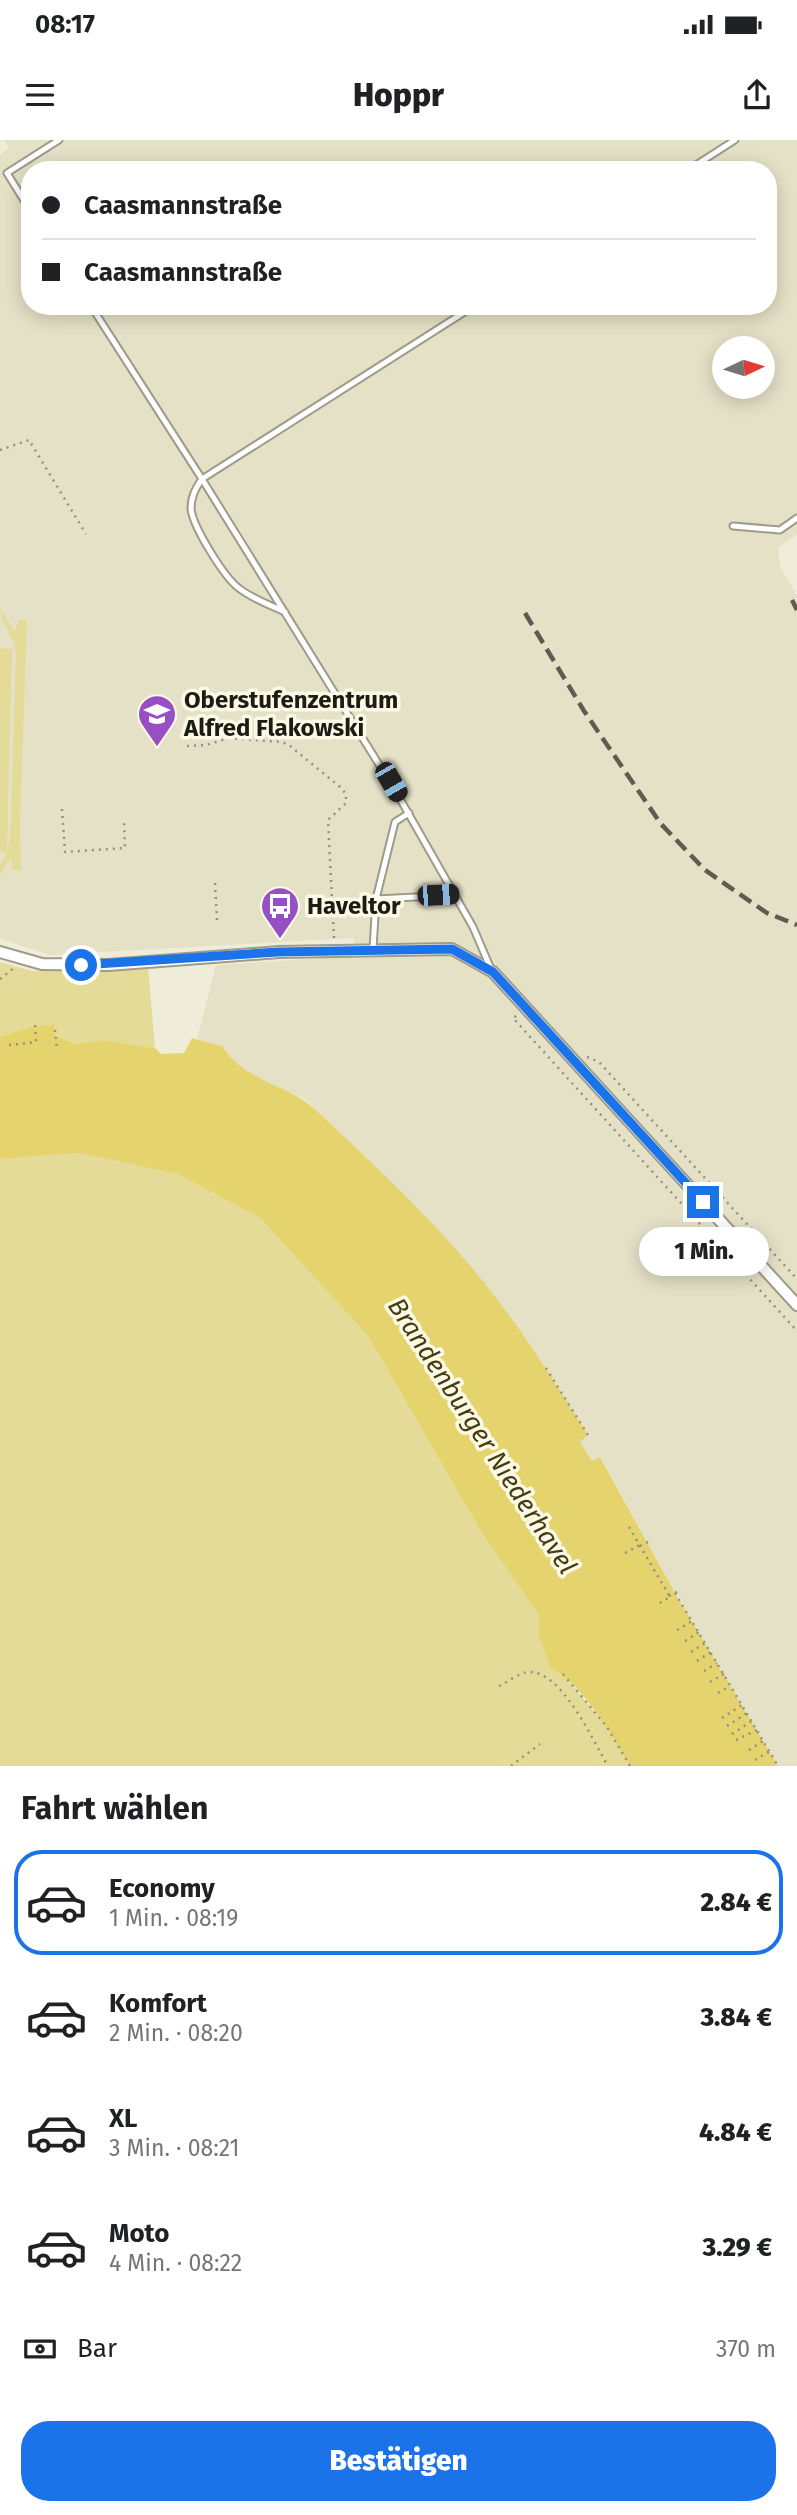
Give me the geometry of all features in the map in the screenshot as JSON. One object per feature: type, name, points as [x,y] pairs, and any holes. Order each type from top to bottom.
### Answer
[{"type":"street","points":[[0,952],[42,964],[108,965],[267,953],[452,949],[493,972],[797,1305]]},
{"type":"lane","points":[[26,161],[59,140]]},
{"type":"lane","points":[[702,161],[735,140]]},
{"type":"lane","points":[[21,164],[7,173],[21,196]]},
{"type":"lane","points":[[97,315],[383,771]]},
{"type":"lane","points":[[285,612],[240,590],[231,581],[195,524],[191,510],[192,494],[202,479],[460,315]]},
{"type":"lane","points":[[733,526],[779,530],[797,518]]},
{"type":"lane","points":[[391,782],[474,927],[493,972]]},
{"type":"lane","points":[[373,950],[376,899],[395,822],[409,813]]},
{"type":"lane","points":[[376,899],[455,895]]},
{"type":"path","points":[[0,450],[29,440],[86,534]]},
{"type":"path","points":[[187,746],[238,738],[282,742],[322,771],[346,794],[346,803],[328,820],[334,942]]},
{"type":"path","points":[[62,809],[65,852],[125,849],[124,821]]},
{"type":"path","points":[[215,883],[217,920]]},
{"type":"path","points":[[525,1007],[513,1018],[797,1331]]},
{"type":"path","points":[[9,1045],[36,1042],[35,1024]]},
{"type":"path","points":[[55,1030],[57,1051]]},
{"type":"path","points":[[583,1055],[599,1062],[797,1279]]},
{"type":"path","points":[[546,1368],[588,1435]]},
{"type":"path","points":[[629,1527],[670,1596]]},
{"type":"path","points":[[625,1553],[650,1541]]},
{"type":"path","points":[[658,1604],[677,1592],[777,1764],[770,1766]]},
{"type":"path","points":[[677,1630],[692,1621]]},
{"type":"path","points":[[685,1641],[699,1632]]},
{"type":"path","points":[[691,1652],[705,1643]]},
{"type":"path","points":[[697,1661],[710,1652]]},
{"type":"path","points":[[704,1671],[717,1664]]},
{"type":"path","points":[[499,1686],[527,1672],[544,1675],[567,1697],[608,1766]]},
{"type":"path","points":[[563,1674],[607,1727],[630,1766]]},
{"type":"path","points":[[710,1682],[724,1674]]},
{"type":"path","points":[[718,1693],[730,1686]]},
{"type":"path","points":[[722,1718],[742,1705]]},
{"type":"path","points":[[727,1726],[747,1713]]},
{"type":"path","points":[[732,1734],[752,1721]]},
{"type":"path","points":[[736,1740],[757,1730]]},
{"type":"path","points":[[749,1750],[763,1741]]},
{"type":"path","points":[[511,1766],[540,1744]]},
{"type":"path","points":[[754,1760],[770,1751]]},
{"type":"shaded area","points":[[4,140],[797,140],[797,534],[778,548],[780,566],[797,596],[797,1766],[778,1766],[675,1593],[601,1457],[592,1462],[579,1441],[588,1435],[546,1368],[492,1293],[423,1213],[305,1099],[256,1077],[231,1059],[222,1046],[197,1039],[216,965],[355,956],[354,938],[50,955],[0,939],[0,155],[9,148]]},
{"type":"shaded area","points":[[0,608],[14,630],[18,620],[27,620],[21,870],[12,870],[10,859],[0,875],[0,865],[7,853],[0,852],[0,648],[12,649],[7,852],[10,839],[16,653]]},
{"type":"shaded area","points":[[0,962],[32,971],[148,968],[155,1048],[103,1040],[76,1044],[55,1035],[53,1024],[34,1026],[0,1036]]},
{"type":"shaded area","points":[[79,1153],[179,1174],[260,1218],[368,1336],[480,1530],[539,1616],[539,1636],[563,1674],[607,1727],[630,1766],[0,1766],[0,1159]]},
{"type":"water","name":"Brandenburger Niederhavel","points":[[54,1024],[55,1035],[76,1044],[103,1040],[155,1048],[161,1054],[184,1053],[192,1038],[222,1046],[243,1068],[293,1094],[317,1111],[409,1199],[453,1245],[493,1294],[554,1381],[588,1435],[580,1442],[592,1461],[600,1457],[675,1593],[778,1766],[630,1766],[585,1698],[574,1685],[551,1669],[539,1636],[539,1616],[480,1530],[368,1336],[260,1218],[178,1174],[79,1153],[0,1159],[0,1036],[34,1026]]},
{"type":"railway","points":[[792,600],[797,610]]},
{"type":"railway","points":[[525,613],[584,711],[661,824],[705,870],[767,913],[797,925]]},
{"type":"place","name":"Oberstufenzentrum Alfred Flakowski","points":[[157,748]]},
{"type":"place","name":"Haveltor","points":[[280,940]]},
{"type":"route","points":[[81,965],[278,952],[452,949],[493,972],[703,1202]]}]
